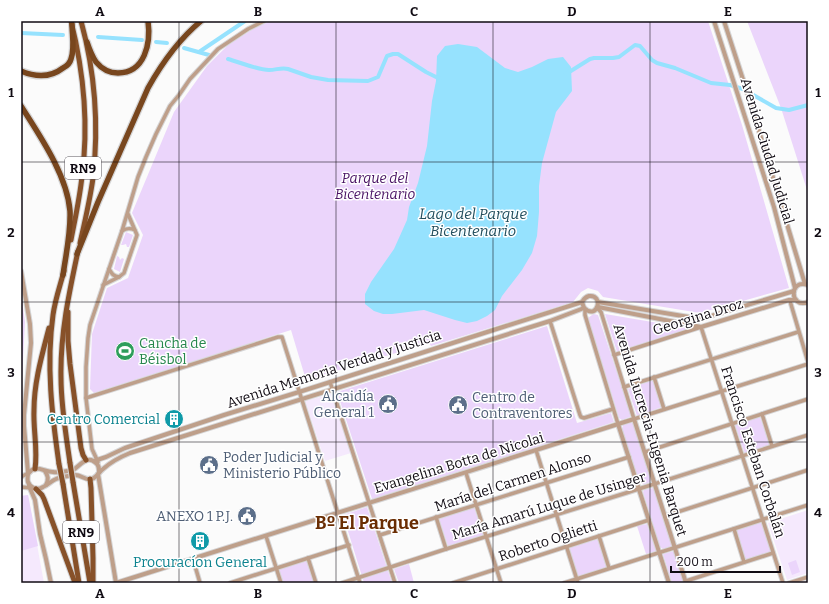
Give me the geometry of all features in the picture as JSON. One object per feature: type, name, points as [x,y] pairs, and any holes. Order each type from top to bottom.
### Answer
[{"type":"highway","points":[[86,42],[93,56],[101,67],[113,73],[132,70],[144,57],[149,38],[148,21]]},
{"type":"highway","points":[[77,254],[148,88],[157,71],[174,48],[200,21]]},
{"type":"highway","points":[[21,71],[30,74],[47,75],[55,73],[67,66],[73,52],[71,22]]},
{"type":"highway","points":[[21,106],[58,170],[69,203],[69,231],[63,275]]},
{"type":"main road","name":"RN9","points":[[81,21],[93,84],[96,136],[95,160],[88,208],[68,299],[62,340],[60,379],[64,426],[90,583]]},
{"type":"main road","name":"RN9","points":[[71,22],[78,49],[82,77],[85,114],[85,140],[80,192],[54,314],[50,349],[50,378],[52,416],[79,583]]},
{"type":"main road","points":[[68,299],[68,341],[70,364],[81,448],[83,455],[88,460]]},
{"type":"main road","points":[[31,471],[36,461],[34,399],[42,352],[54,314]]},
{"type":"main road","points":[[91,479],[93,583]]},
{"type":"main road","points":[[34,488],[42,494],[75,583]]},
{"type":"street","points":[[116,583],[97,462],[92,449],[86,398],[86,367],[89,331],[103,284],[128,213],[138,177],[156,134],[170,106],[180,95],[190,79],[218,49],[248,29],[264,21]]},
{"type":"street","name":"Avenida Ciudad Judicial","points":[[714,21],[774,207],[796,300]]},
{"type":"street","name":"Avenida Ciudad Judicial","points":[[724,21],[806,284],[801,284],[794,289]]},
{"type":"street","points":[[103,284],[119,277],[124,273],[137,235],[128,213]]},
{"type":"street","points":[[122,230],[132,228],[135,230]]},
{"type":"street","points":[[109,269],[113,275],[119,277]]},
{"type":"street","points":[[21,271],[32,343],[24,415],[23,443],[31,466],[31,471],[27,480],[34,488],[36,495],[35,500]]},
{"type":"street","name":"Georgina Droz","points":[[701,319],[794,289]]},
{"type":"street","name":"Avenida Memoria Verdad y Justicia","points":[[97,462],[125,448],[582,302],[585,298],[590,296],[595,298],[598,302],[701,319]]},
{"type":"street","points":[[796,300],[802,303],[808,302]]},
{"type":"street","name":"Georgina Droz","points":[[614,355],[701,327],[796,300]]},
{"type":"street","points":[[789,301],[808,363]]},
{"type":"street","points":[[582,302],[584,309]]},
{"type":"street","points":[[597,308],[598,302]]},
{"type":"street","name":"Avenida Memoria Verdad y Justicia","points":[[98,473],[108,464],[126,455],[584,309],[591,312],[597,308],[701,327]]},
{"type":"street","name":"Avenida Lucrecia Eugenia Barquet","points":[[597,308],[601,312],[686,582]]},
{"type":"street","name":"Avenida Lucrecia Eugenia Barquet","points":[[584,309],[613,409],[669,583]]},
{"type":"street","points":[[550,320],[581,417],[584,418],[613,409]]},
{"type":"street","name":"Francisco Esteban Corbalán","points":[[701,327],[783,583]]},
{"type":"street","points":[[624,387],[798,332]]},
{"type":"street","points":[[86,398],[282,337],[360,583]]},
{"type":"street","name":"Evangelina Botta de Nicolai","points":[[116,583],[466,473],[808,363]]},
{"type":"street","points":[[654,377],[664,409]]},
{"type":"street","points":[[330,382],[395,583]]},
{"type":"street","points":[[644,452],[808,399]]},
{"type":"street","points":[[762,414],[772,446]]},
{"type":"street","name":"María Amarú Luque de Usinger","points":[[342,583],[808,435]]},
{"type":"street","points":[[21,477],[31,471],[42,469],[55,473],[73,470],[88,460],[92,449]]},
{"type":"street","points":[[536,450],[577,581]]},
{"type":"street","name":"María del Carmen Alonso","points":[[380,535],[629,456]]},
{"type":"street","points":[[88,460],[97,462]]},
{"type":"street","points":[[81,464],[80,471],[82,476]]},
{"type":"street","points":[[665,516],[808,470]]},
{"type":"street","points":[[45,471],[48,478],[46,485]]},
{"type":"street","points":[[91,479],[98,473]]},
{"type":"street","points":[[466,473],[500,583]]},
{"type":"street","points":[[21,487],[34,488],[46,485],[57,478],[75,475],[82,476],[86,479],[91,479],[97,483],[101,491]]},
{"type":"street","points":[[34,488],[40,534],[51,583]]},
{"type":"street","points":[[564,583],[577,581],[609,568],[808,505]]},
{"type":"street","points":[[436,517],[446,549]]},
{"type":"street","name":"Roberto Oglietti","points":[[453,583],[649,520]]},
{"type":"street","points":[[734,529],[744,562]]},
{"type":"street","points":[[266,536],[281,583]]},
{"type":"street","points":[[598,536],[609,568]]},
{"type":"street","points":[[230,583],[349,545]]},
{"type":"street","points":[[686,582],[773,553]]},
{"type":"street","points":[[308,558],[316,583]]},
{"type":"street","points":[[193,559],[200,583]]},
{"type":"street","points":[[789,583],[808,577]]},
{"type":"shaded area","points":[[331,394],[351,453],[325,461],[305,401]]},
{"type":"shaded area","points":[[28,495],[44,583],[21,583],[21,496]]},
{"type":"shaded area","points":[[808,510],[808,573],[787,580],[768,523]]},
{"type":"green space","name":"Parque del Bicentenario","points":[[270,21],[708,21],[742,125],[789,288],[700,313],[603,297],[598,291],[588,288],[581,292],[573,302],[431,346],[429,343],[306,380],[291,330],[94,393],[90,389],[92,334],[107,288],[128,278],[143,235],[132,213],[174,112],[207,66],[228,45],[253,29]]},
{"type":"green space","points":[[747,21],[808,21],[808,193],[781,108]]},
{"type":"green space","points":[[126,232],[133,235],[129,247],[127,247],[126,244],[121,245]]},
{"type":"green space","points":[[117,256],[120,260],[122,258],[124,259],[120,272],[114,269]]},
{"type":"green space","points":[[21,294],[25,322],[21,396]]},
{"type":"green space","points":[[594,314],[598,315],[631,415],[630,417],[622,420],[619,418],[588,318]]},
{"type":"green space","points":[[605,314],[688,328],[689,330],[617,352]]},
{"type":"green space","points":[[547,326],[577,423],[611,413],[614,422],[372,499],[337,392]]},
{"type":"green space","points":[[653,380],[662,407],[637,416],[628,389]]},
{"type":"green space","points":[[760,417],[770,445],[745,454],[735,425]]},
{"type":"green space","points":[[631,422],[634,424],[651,478],[650,482],[646,484],[639,482],[622,429],[623,425]]},
{"type":"green space","points":[[655,489],[672,544],[672,546],[663,549],[660,547],[643,492],[644,490]]},
{"type":"green space","points":[[28,495],[38,546],[21,551],[21,496]]},
{"type":"green space","points":[[367,507],[392,583],[364,583],[343,515]]},
{"type":"green space","points":[[474,507],[483,535],[448,546],[439,519]]},
{"type":"green space","points":[[763,520],[773,553],[744,562],[734,529]]},
{"type":"green space","points":[[647,524],[656,551],[646,554],[637,526]]},
{"type":"green space","points":[[598,539],[607,567],[577,577],[568,548]]},
{"type":"green space","points":[[674,551],[684,583],[672,583],[663,554]]},
{"type":"green space","points":[[307,560],[314,583],[283,583],[278,569]]},
{"type":"green space","points":[[796,560],[800,572],[792,575],[788,563]]},
{"type":"green space","points":[[409,564],[414,583],[399,583],[394,569]]},
{"type":"water","name":"Lago del Parque Bicentenario","points":[[458,44],[477,47],[505,68],[518,72],[548,59],[563,57],[571,67],[572,91],[556,112],[542,163],[539,186],[537,236],[532,253],[522,270],[502,296],[495,310],[487,316],[477,321],[467,323],[424,310],[383,314],[374,311],[365,304],[365,294],[371,282],[394,249],[407,220],[409,207],[418,183],[427,146],[432,101],[436,81],[437,56],[445,46]]},
{"type":"waterway","points":[[199,52],[245,21]]},
{"type":"waterway","points":[[21,33],[63,35]]},
{"type":"waterway","points":[[98,37],[142,40]]},
{"type":"waterway","points":[[156,42],[167,43]]},
{"type":"waterway","points":[[566,74],[590,59],[619,57],[635,45],[640,46],[652,60],[657,63],[675,68],[711,83],[730,85],[743,89],[776,108],[789,110],[808,105]]},
{"type":"waterway","points":[[184,48],[209,55]]},
{"type":"waterway","points":[[228,59],[260,69],[269,70],[286,68],[311,77],[328,80],[368,81],[378,77],[387,56],[398,54],[440,79]]},
{"type":"place","name":"Cancha de Béisbol","points":[[125,351]]},
{"type":"place","name":"Alcaidía General 1","points":[[388,404]]},
{"type":"place","name":"Centro de Contraventores","points":[[458,405]]},
{"type":"place","name":"Centro Comercial","points":[[174,419]]},
{"type":"place","name":"Poder Judicial y Ministerio Público","points":[[209,465]]},
{"type":"place","name":"ANEXO 1 P.J.","points":[[247,516]]},
{"type":"place","name":"Procuracíon General","points":[[200,541]]},
{"type":"district","name":"Bº El Parque","points":[[367,523]]}]
